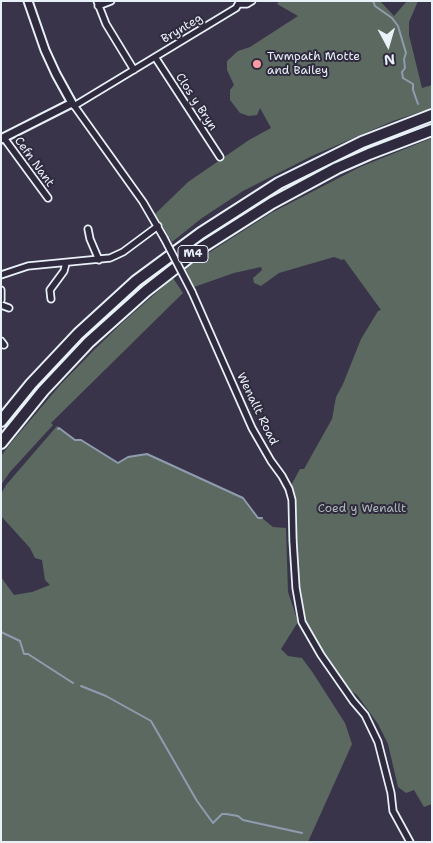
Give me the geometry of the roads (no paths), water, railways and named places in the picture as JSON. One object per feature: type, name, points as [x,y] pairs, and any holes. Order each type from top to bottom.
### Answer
[{"type":"highway","name":"M4","points":[[1,421],[31,384],[85,327],[136,281],[201,232],[279,183],[362,142],[432,115]]},
{"type":"highway","name":"M4","points":[[1,443],[43,391],[89,342],[146,292],[201,248],[272,203],[337,168],[432,130]]},
{"type":"street","name":"Wenallt Road","points":[[28,1],[45,50],[56,74],[73,104],[158,226],[192,292],[252,428],[289,489],[292,500],[296,588],[302,622],[320,654],[352,701],[365,714],[378,742],[391,793],[393,811],[410,842]]},
{"type":"street","points":[[112,1],[97,4],[106,24],[134,70]]},
{"type":"street","name":"Brynteg","points":[[73,104],[134,70],[236,8],[239,2],[247,4],[252,1]]},
{"type":"street","name":"Clos y Bryn","points":[[155,57],[220,158]]},
{"type":"street","points":[[3,138],[73,104]]},
{"type":"street","name":"Cefn Nant","points":[[3,138],[48,198]]},
{"type":"street","points":[[1,275],[28,266],[98,260],[116,256],[158,226]]},
{"type":"street","points":[[88,229],[98,260]]},
{"type":"street","points":[[51,300],[50,290],[64,271],[66,263]]},
{"type":"street","points":[[1,290],[1,300]]},
{"type":"street","points":[[1,305],[9,308]]},
{"type":"waterway","points":[[373,1],[375,6],[392,18],[398,26],[406,53],[404,59],[405,68],[402,72],[403,78],[413,84],[418,104]]},
{"type":"waterway","points":[[58,429],[75,440],[81,440],[118,463],[128,457],[147,454],[243,498],[258,518],[262,518]]},
{"type":"waterway","points":[[1,632],[20,641],[24,654],[28,654],[73,683]]},
{"type":"waterway","points":[[81,686],[106,696],[151,721],[197,801],[213,823],[222,814],[226,814],[238,816],[243,820],[302,833]]},
{"type":"place","name":"Twmpath Motte and Bailey","points":[[257,64]]},
{"type":"park label","name":"Coed y Wenallt","points":[[362,509]]}]
